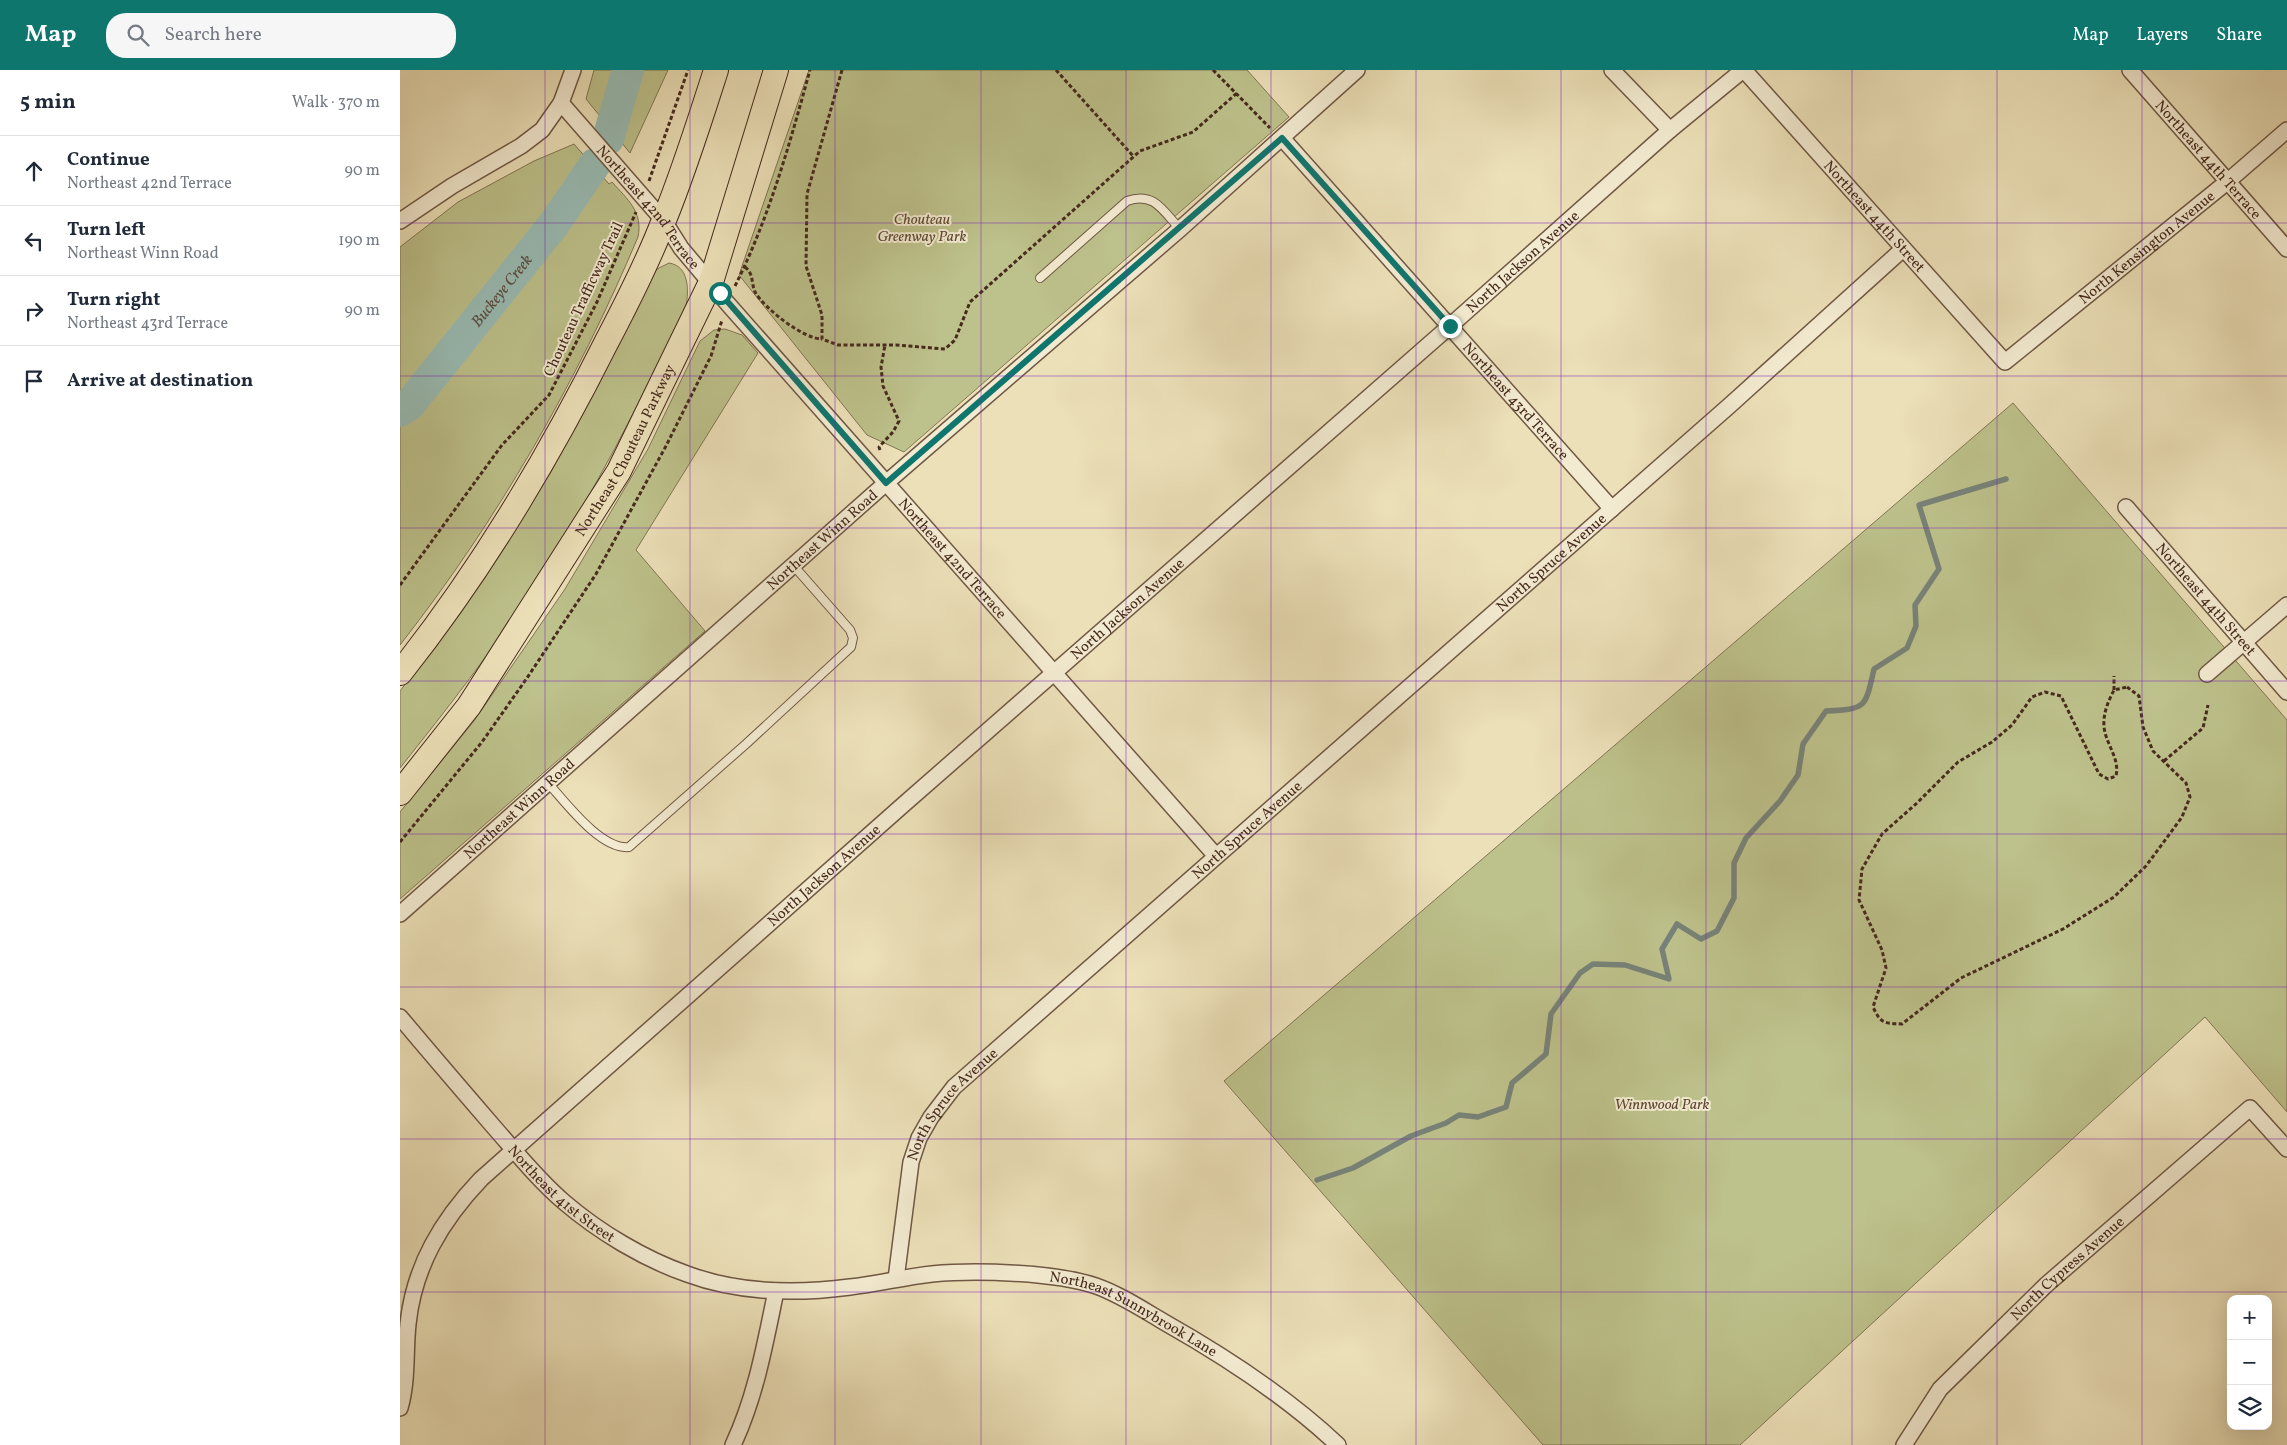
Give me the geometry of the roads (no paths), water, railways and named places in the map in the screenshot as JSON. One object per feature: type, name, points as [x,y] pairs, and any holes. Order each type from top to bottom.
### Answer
[{"type":"main road","points":[[400,673],[468,582],[527,489],[577,402],[637,283],[664,221],[716,70]]},
{"type":"main road","name":"Northeast Chouteau Parkway","points":[[400,793],[469,706],[619,471],[711,282],[776,70]]},
{"type":"street","points":[[400,222],[452,186],[521,146],[542,130],[561,103],[573,70]]},
{"type":"street","name":"Northeast Winn Road","points":[[400,914],[793,565],[1180,228],[1357,70]]},
{"type":"street","points":[[1612,70],[1670,130]]},
{"type":"street","name":"North Jackson Avenue","points":[[400,1408],[406,1379],[412,1301],[421,1267],[436,1235],[456,1205],[481,1179],[1670,130],[1743,70]]},
{"type":"street","name":"Northeast 44th Street","points":[[1743,70],[2005,362]]},
{"type":"street","name":"Northeast 44th Terrace","points":[[2130,70],[2287,249]]},
{"type":"street","name":"Northeast 42nd Terrace","points":[[561,103],[664,221],[681,248],[1053,674],[1216,856]]},
{"type":"street","name":"North Kensington Avenue","points":[[2005,362],[2228,182],[2287,130]]},
{"type":"street","name":"Northeast 43rd Terrace","points":[[1282,138],[1612,509]]},
{"type":"street","name":"North Spruce Avenue","points":[[896,1279],[911,1162],[927,1124],[945,1097],[1216,856],[1612,509],[1903,248]]},
{"type":"street","name":"Northeast 44th Street","points":[[2126,507],[2287,692]]},
{"type":"street","points":[[2207,674],[2287,605]]},
{"type":"street","name":"Northeast 41st Street","points":[[400,1017],[515,1151],[564,1202],[609,1234],[656,1261],[688,1275],[725,1284],[776,1291]]},
{"type":"street","name":"North Cypress Avenue","points":[[1904,1445],[1940,1389],[2046,1285],[2250,1108],[2287,1149]]},
{"type":"street","name":"Northeast Sunnybrook Lane","points":[[896,1279],[934,1274],[1006,1273],[1060,1279],[1095,1286],[1139,1308],[1206,1346],[1270,1389],[1316,1424],[1338,1445]]},
{"type":"street","points":[[733,1445],[747,1416],[776,1291],[814,1291],[852,1287],[896,1279]]},
{"type":"lane","points":[[1040,278],[1127,201],[1140,196],[1153,201],[1180,228]]},
{"type":"lane","points":[[548,783],[586,824],[604,839],[621,848],[629,847],[746,744],[851,647],[853,638],[850,630],[793,565]]},
{"type":"waterway","name":"Buckeye Creek","points":[[608,139],[628,70]]},
{"type":"waterway","name":"Buckeye Creek","points":[[400,411],[409,405],[554,224],[595,164]]},
{"type":"waterway","points":[[1317,1180],[1353,1168],[1411,1136],[1446,1123],[1459,1115],[1478,1117],[1506,1107],[1512,1083],[1546,1054],[1551,1014],[1580,973],[1593,964],[1625,965],[1669,979],[1662,949],[1677,924],[1701,939],[1717,931],[1734,898],[1734,863],[1746,838],[1780,801],[1798,775],[1803,744],[1826,711],[1850,709],[1862,704],[1866,699],[1874,669],[1907,648],[1916,626],[1915,605],[1939,569],[1919,505],[2006,479]]},
{"type":"park label","name":"Chouteau Greenway Park","points":[[922,228]]},
{"type":"park label","name":"Winnwood Park","points":[[1662,1104]]}]
